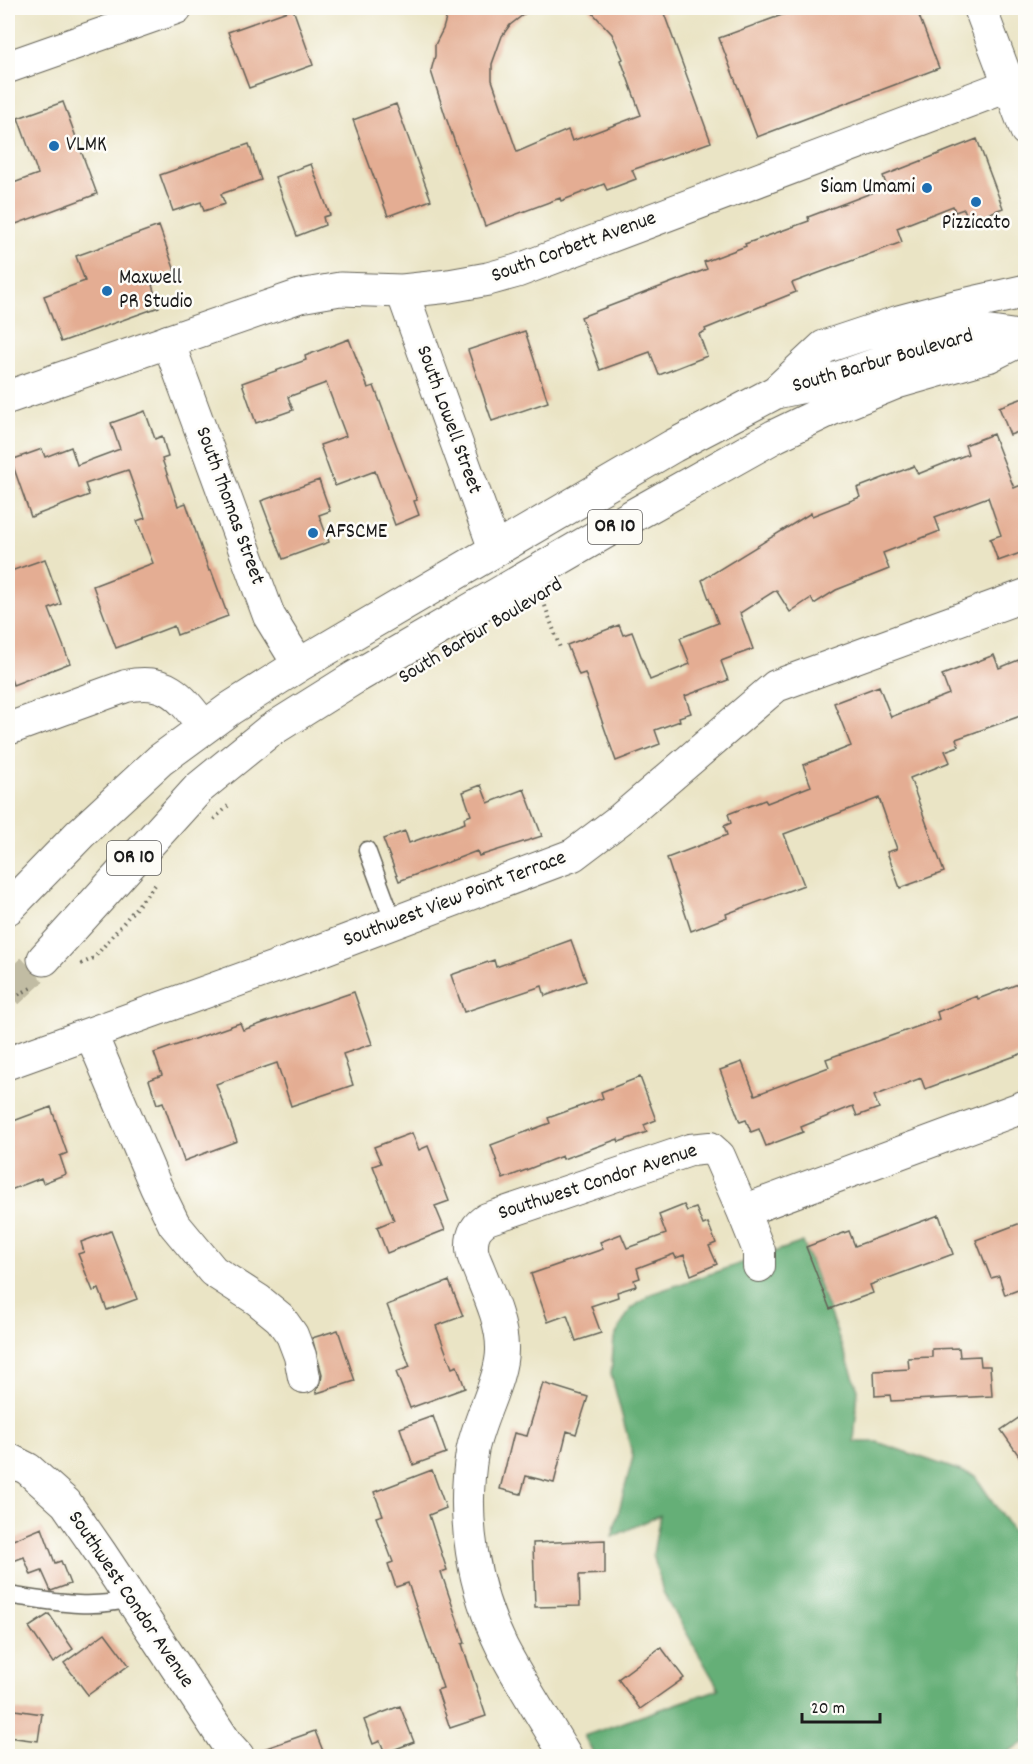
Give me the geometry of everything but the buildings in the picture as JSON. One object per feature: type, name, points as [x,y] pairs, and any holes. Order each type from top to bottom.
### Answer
[{"type":"main road","name":"South Corbett Avenue","points":[[8,398],[265,307],[320,291],[356,289],[402,291],[471,283],[517,271],[1017,82]]},
{"type":"main road","name":"South Barbur Boulevard","points":[[776,392],[824,346],[899,322],[1026,291]]},
{"type":"main road","name":"South Barbur Boulevard","points":[[8,908],[117,799],[160,760],[204,727],[299,666],[673,446],[776,392],[833,380],[914,351],[984,332],[1025,338]]},
{"type":"main road","name":"OR 10","points":[[42,971],[199,788],[268,732],[414,643],[775,436],[831,409],[897,382],[988,356],[1025,338]]},
{"type":"street","points":[[8,67],[176,8]]},
{"type":"street","points":[[980,8],[1017,82],[1026,130]]},
{"type":"street","name":"South Lowell Street","points":[[402,291],[495,550]]},
{"type":"street","name":"South Thomas Street","points":[[168,341],[269,616],[299,666]]},
{"type":"street","name":"Southwest View Point Terrace","points":[[8,1063],[394,923],[573,855],[622,818],[776,686],[1026,595]]},
{"type":"street","points":[[8,729],[126,686],[144,682],[158,684],[184,701],[204,727]]},
{"type":"street","points":[[91,1034],[174,1224],[213,1271],[258,1300],[280,1318],[292,1335],[300,1356],[304,1377]]},
{"type":"street","points":[[759,1266],[759,1251],[743,1212],[1026,1106]]},
{"type":"street","name":"Southwest Condor Avenue","points":[[566,1756],[503,1648],[490,1621],[476,1578],[468,1508],[472,1452],[503,1351],[498,1319],[472,1255],[472,1239],[479,1224],[487,1219],[690,1150],[710,1148],[719,1156],[743,1212]]},
{"type":"street","name":"Southwest Condor Avenue","points":[[8,1459],[28,1469],[66,1503],[227,1744],[238,1756]]},
{"type":"lane","points":[[367,850],[394,923]]},
{"type":"lane","points":[[8,1595],[92,1606],[109,1605],[130,1599]]},
{"type":"path","points":[[542,595],[560,648]]},
{"type":"path","points":[[213,820],[228,805]]},
{"type":"path","points":[[76,966],[94,958],[161,876]]},
{"type":"path","points":[[8,1000],[42,971]]},
{"type":"path","points":[[1010,1756],[1026,1747]]},
{"type":"green space","points":[[803,1242],[858,1389],[854,1442],[877,1442],[975,1476],[1025,1549],[1025,1742],[1000,1756],[595,1756],[584,1736],[719,1689],[663,1592],[653,1554],[660,1515],[612,1537],[633,1457],[611,1374],[614,1338],[630,1310],[651,1294]]},
{"type":"tunnel","points":[[8,992],[44,959]]},
{"type":"place","name":"VLMK","points":[[54,146]]},
{"type":"place","name":"Siam Umami","points":[[927,188]]},
{"type":"place","name":"Pizzicato","points":[[976,202]]},
{"type":"place","name":"Maxwell PR Studio","points":[[107,291]]},
{"type":"place","name":"AFSCME","points":[[313,533]]}]
